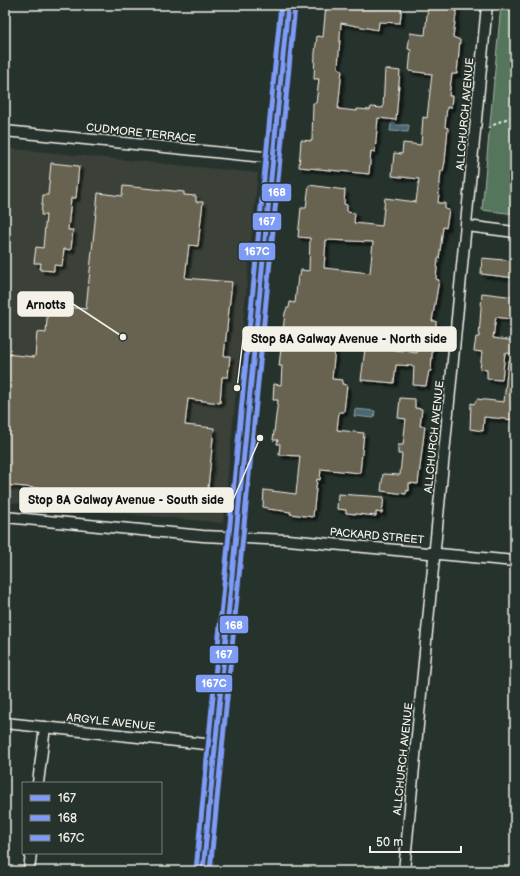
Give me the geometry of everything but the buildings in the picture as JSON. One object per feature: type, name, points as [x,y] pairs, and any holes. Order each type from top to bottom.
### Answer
[{"type":"street","points":[[203,871],[288,5]]},
{"type":"street","name":"ALLCHURCH AVENUE","points":[[404,871],[487,5]]},
{"type":"street","name":"CUDMORE TERRACE","points":[[5,131],[274,158]]},
{"type":"street","points":[[467,226],[515,232]]},
{"type":"street","name":"PACKARD STREET","points":[[5,517],[203,536],[288,540],[435,553],[515,562]]},
{"type":"street","name":"ARGYLE AVENUE","points":[[5,723],[215,745]]},
{"type":"street","points":[[38,782],[44,727]]},
{"type":"street","points":[[29,871],[31,854]]},
{"type":"path","points":[[503,5],[515,13]]},
{"type":"path","points":[[488,128],[503,120],[515,116]]},
{"type":"shaded area","points":[[5,148],[258,173],[223,523],[5,502]]},
{"type":"green space","points":[[501,5],[515,5],[515,214],[482,210]]},
{"type":"water","points":[[393,122],[397,125],[409,125],[408,132],[390,131],[391,124]]},
{"type":"water","points":[[355,409],[375,411],[374,418],[354,416]]},
{"type":"transit line","name":"167C","points":[[196,870],[281,5]]},
{"type":"transit line","name":"167","points":[[203,871],[288,5]]},
{"type":"transit line","name":"168","points":[[210,871],[295,6]]},
{"type":"place","name":"Arnotts","points":[[123,337]]},
{"type":"place","name":"Stop 8A Galway Avenue - North side","points":[[237,388]]},
{"type":"place","name":"Stop 8A Galway Avenue - South side","points":[[260,438]]}]
